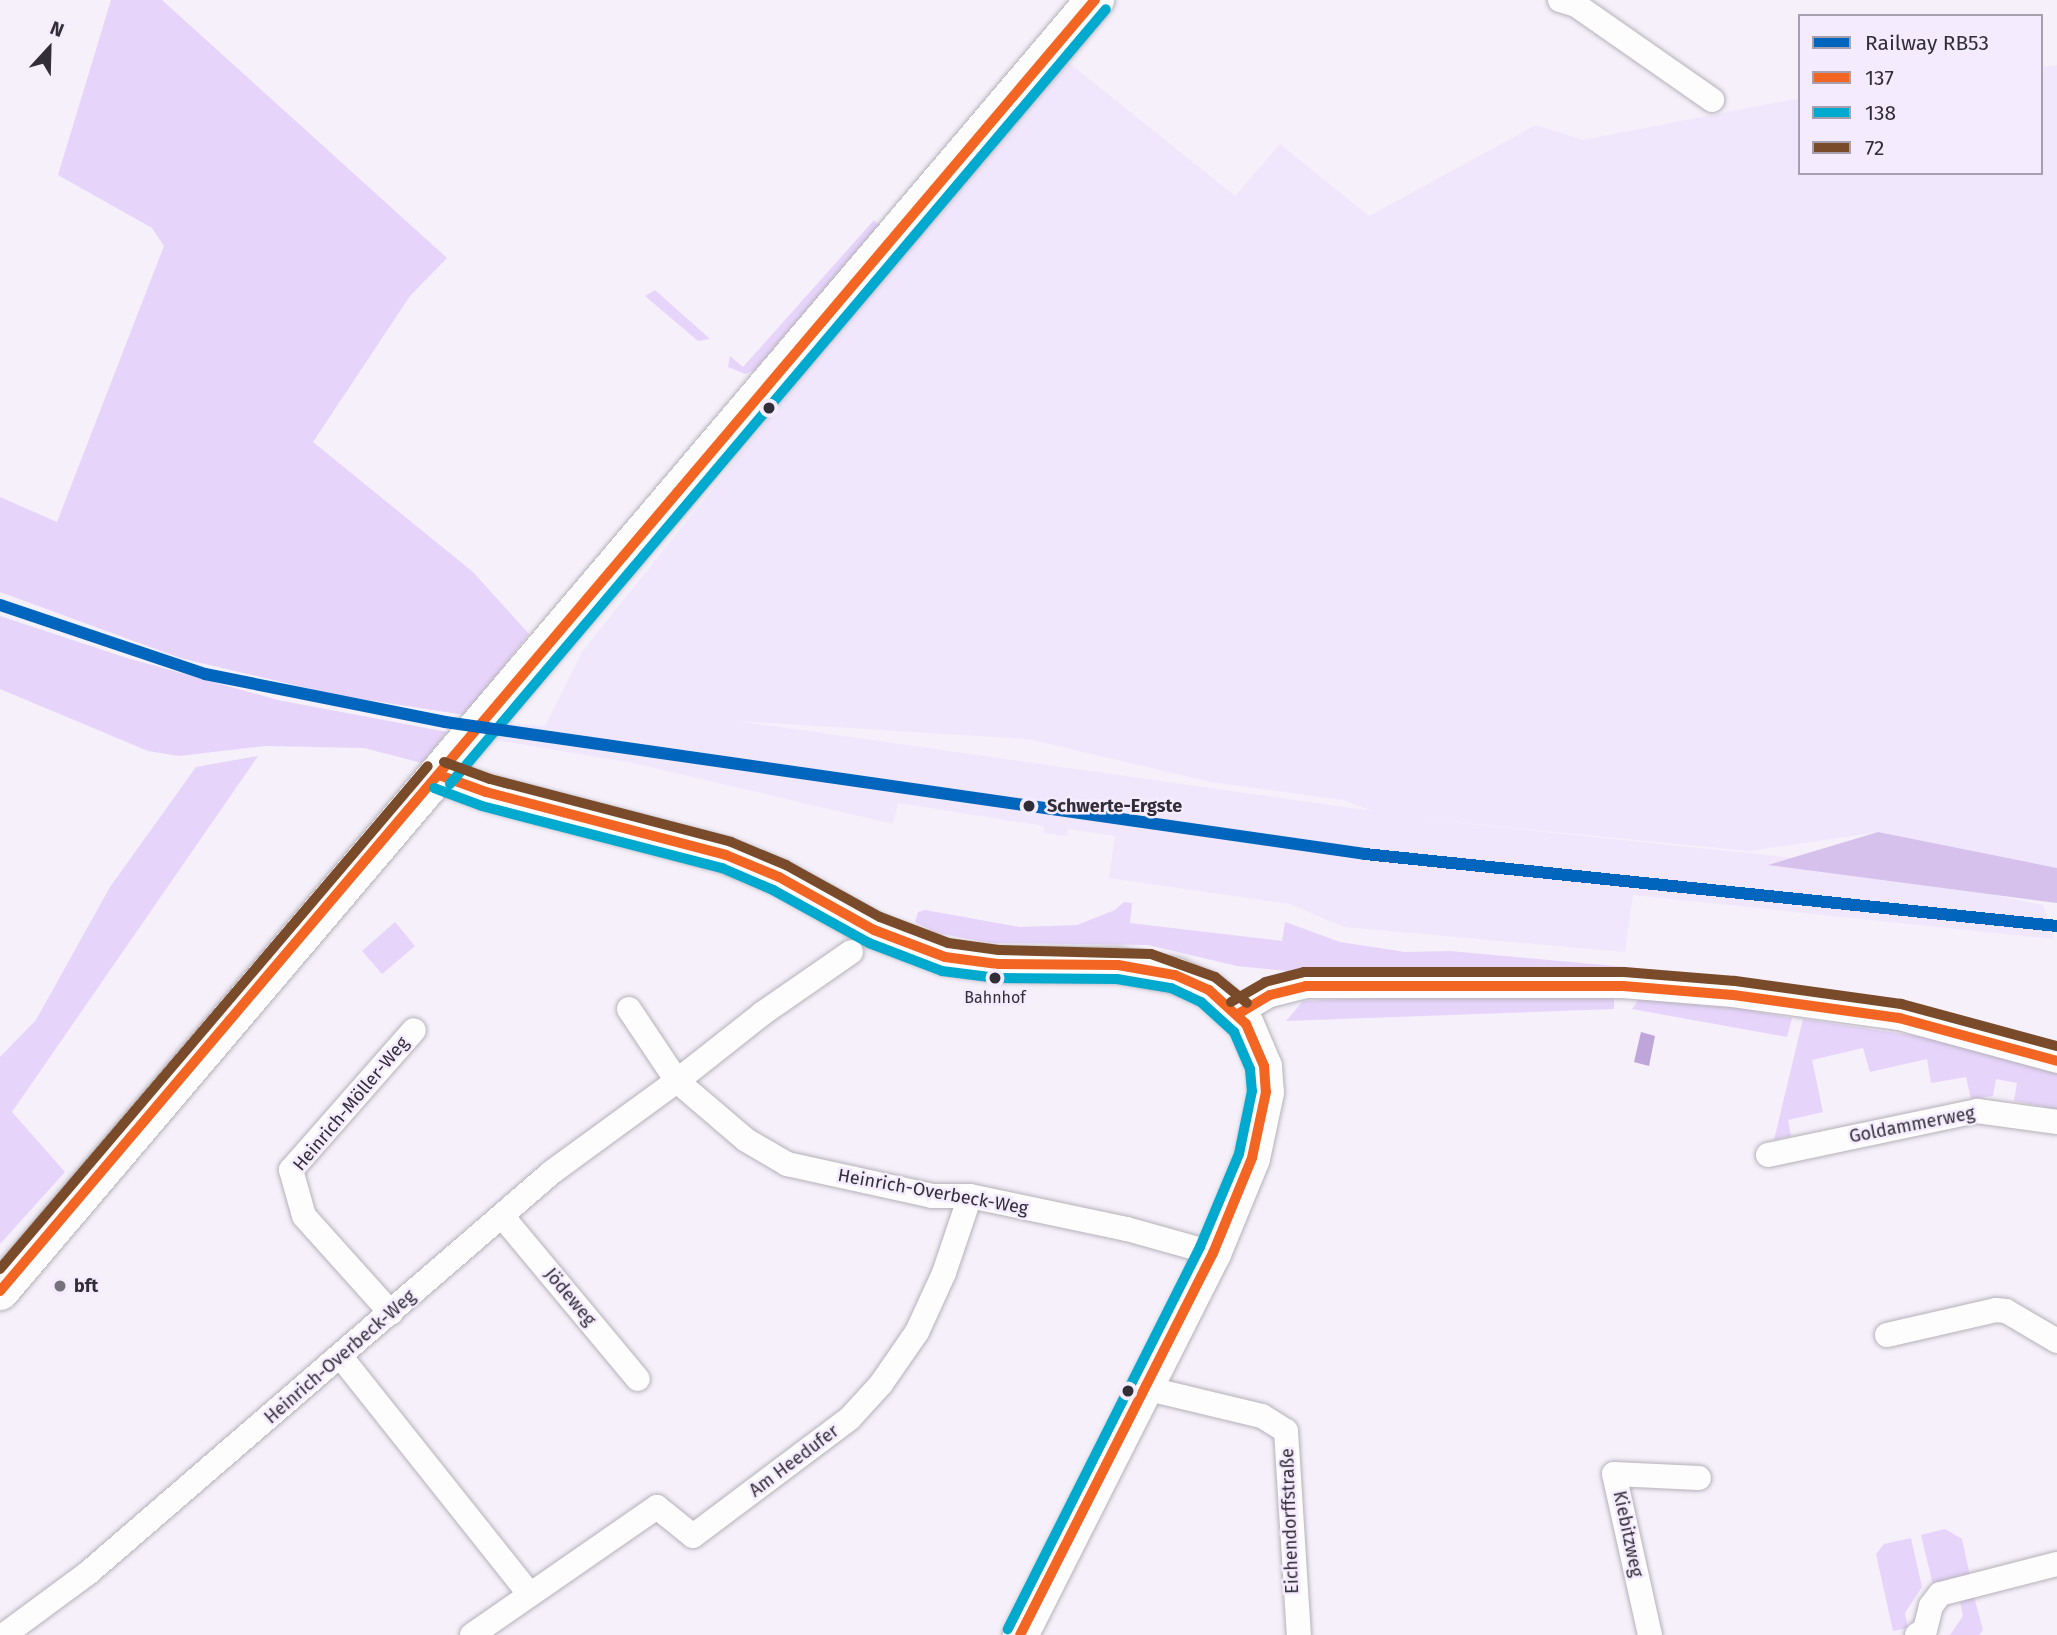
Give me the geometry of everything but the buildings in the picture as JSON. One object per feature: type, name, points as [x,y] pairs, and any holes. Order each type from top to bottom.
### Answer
[{"type":"main road","points":[[0,1291],[1095,0]]},
{"type":"street","points":[[1560,0],[1576,5],[1712,100]]},
{"type":"street","points":[[439,775],[486,792],[726,855],[789,882],[874,930],[945,957],[998,964],[1148,968],[1209,990],[1238,1014],[1255,1039],[1266,1092],[1252,1158],[1213,1253],[1020,1635]]},
{"type":"street","name":"Heinrich-Overbeck-Weg","points":[[4,1635],[88,1573],[552,1172],[677,1082],[763,1013],[850,952]]},
{"type":"street","points":[[1238,1014],[1270,995],[1306,986],[1623,986],[1733,995],[1899,1018],[2057,1060]]},
{"type":"street","name":"Heinrich-Overbeck-Weg","points":[[629,1009],[677,1082],[746,1140],[787,1164],[932,1195],[970,1196],[1127,1229],[1213,1253]]},
{"type":"street","name":"Heinrich-Möller-Weg","points":[[391,1312],[304,1216],[291,1170],[414,1030]]},
{"type":"street","name":"Goldammerweg","points":[[1768,1155],[1977,1111],[2057,1122]]},
{"type":"street","name":"Am Heedufer","points":[[472,1635],[529,1593],[657,1507],[693,1536],[850,1418],[881,1384],[917,1332],[944,1273],[970,1196]]},
{"type":"street","name":"Jödeweg","points":[[502,1216],[638,1378]]},
{"type":"street","points":[[1886,1335],[1996,1310],[2006,1311],[2057,1341]]},
{"type":"street","points":[[341,1357],[529,1593]]},
{"type":"street","name":"Eichendorffstraße","points":[[1144,1388],[1262,1416],[1286,1431],[1299,1635]]},
{"type":"street","name":"Kiebitzweg","points":[[1650,1635],[1615,1474],[1699,1478]]},
{"type":"street","points":[[1917,1635],[1925,1630],[1931,1606],[1940,1594],[2057,1564]]},
{"type":"shaded area","points":[[111,0],[162,0],[447,258],[410,296],[313,442],[473,572],[529,634],[465,715],[336,695],[180,658],[0,592],[0,497],[57,522],[164,246],[152,228],[58,175]]},
{"type":"shaded area","points":[[1059,55],[1235,196],[1280,144],[1369,216],[1536,125],[1583,140],[1798,98],[1798,175],[2043,175],[2043,67],[2057,65],[2057,868],[1878,832],[1749,851],[1392,816],[1824,861],[2043,905],[2054,939],[1633,895],[1625,952],[1344,927],[1290,904],[1109,878],[1115,836],[1068,829],[1067,836],[1044,833],[1044,826],[898,803],[893,824],[633,763],[496,740],[508,723],[545,726],[582,652]],"holes":[[[737,721],[1028,739],[1211,782],[1343,800],[1372,811]]]},
{"type":"shaded area","points":[[874,220],[879,225],[755,370],[745,374],[728,367],[730,356],[743,367]]},
{"type":"shaded area","points":[[655,290],[710,339],[698,341],[645,296]]},
{"type":"shaded area","points":[[0,616],[127,658],[278,700],[447,732],[422,763],[364,748],[265,746],[179,756],[148,751],[0,689]]},
{"type":"shaded area","points":[[258,756],[12,1112],[65,1172],[0,1244],[0,1057],[36,1020],[110,887],[196,767]]},
{"type":"shaded area","points":[[1878,832],[2057,868],[2057,903],[1768,865]]},
{"type":"shaded area","points":[[1124,902],[1132,903],[1130,923],[1282,941],[1285,922],[1340,942],[1405,952],[1450,951],[1648,969],[1649,977],[1558,970],[1307,973],[1237,966],[1148,945],[991,943],[936,933],[915,922],[918,912],[925,910],[1019,927],[1077,925],[1115,910]]},
{"type":"shaded area","points":[[395,922],[415,946],[382,974],[362,951]]},
{"type":"shaded area","points":[[1509,992],[1614,997],[1614,1009],[1286,1021],[1303,1001]]},
{"type":"shaded area","points":[[1643,993],[1792,1018],[1787,1037],[1632,1009]]},
{"type":"shaded area","points":[[1803,1019],[1949,1041],[2057,1072],[2057,1109],[2014,1101],[2017,1083],[1996,1079],[1993,1096],[1971,1099],[1966,1077],[1931,1083],[1927,1059],[1870,1072],[1863,1048],[1812,1060],[1823,1112],[1788,1120],[1791,1136],[1774,1140]]},
{"type":"shaded area","points":[[1641,1032],[1655,1036],[1649,1066],[1634,1062]]},
{"type":"shaded area","points":[[1945,1529],[1962,1539],[1970,1576],[1933,1585],[1921,1535]]},
{"type":"shaded area","points":[[1911,1538],[1922,1587],[1905,1613],[1908,1628],[1893,1631],[1876,1554],[1884,1544]]},
{"type":"shaded area","points":[[1973,1593],[1983,1630],[1979,1635],[1950,1635],[1963,1616],[1959,1597]]},
{"type":"rail line","name":"RB53","points":[[0,605],[205,674],[445,722],[1365,854],[2057,926]]},
{"type":"transit line","name":"137","points":[[0,1291],[1095,0]]},
{"type":"transit line","name":"138","points":[[450,784],[1106,9]]},
{"type":"transit line","name":"72","points":[[444,762],[490,779],[731,842],[786,865],[880,917],[948,943],[999,950],[1151,954],[1215,977],[1247,1003]]},
{"type":"transit line","name":"72","points":[[0,1269],[428,766]]},
{"type":"transit line","name":"137","points":[[439,775],[486,792],[726,855],[779,877],[874,930],[945,957],[998,964],[1118,965],[1175,975],[1209,990],[1246,1024],[1264,1066],[1266,1092],[1252,1158],[1213,1253],[1020,1635]]},
{"type":"transit line","name":"138","points":[[434,788],[482,806],[722,868],[773,890],[869,943],[942,971],[998,978],[1117,979],[1171,988],[1201,1002],[1234,1032],[1250,1069],[1252,1091],[1239,1154],[1200,1247],[1008,1629]]},
{"type":"transit line","name":"72","points":[[1231,1002],[1265,982],[1304,972],[1624,972],[1735,981],[1901,1004],[2057,1046]]},
{"type":"transit line","name":"137","points":[[1238,1014],[1270,995],[1306,986],[1623,986],[1733,995],[1899,1018],[2057,1061]]},
{"type":"place","name":"Schwerte-Ergste","points":[[1029,806]]},
{"type":"place","name":"Bahnhof","points":[[995,978]]},
{"type":"place","name":"bft","points":[[60,1286]]}]
